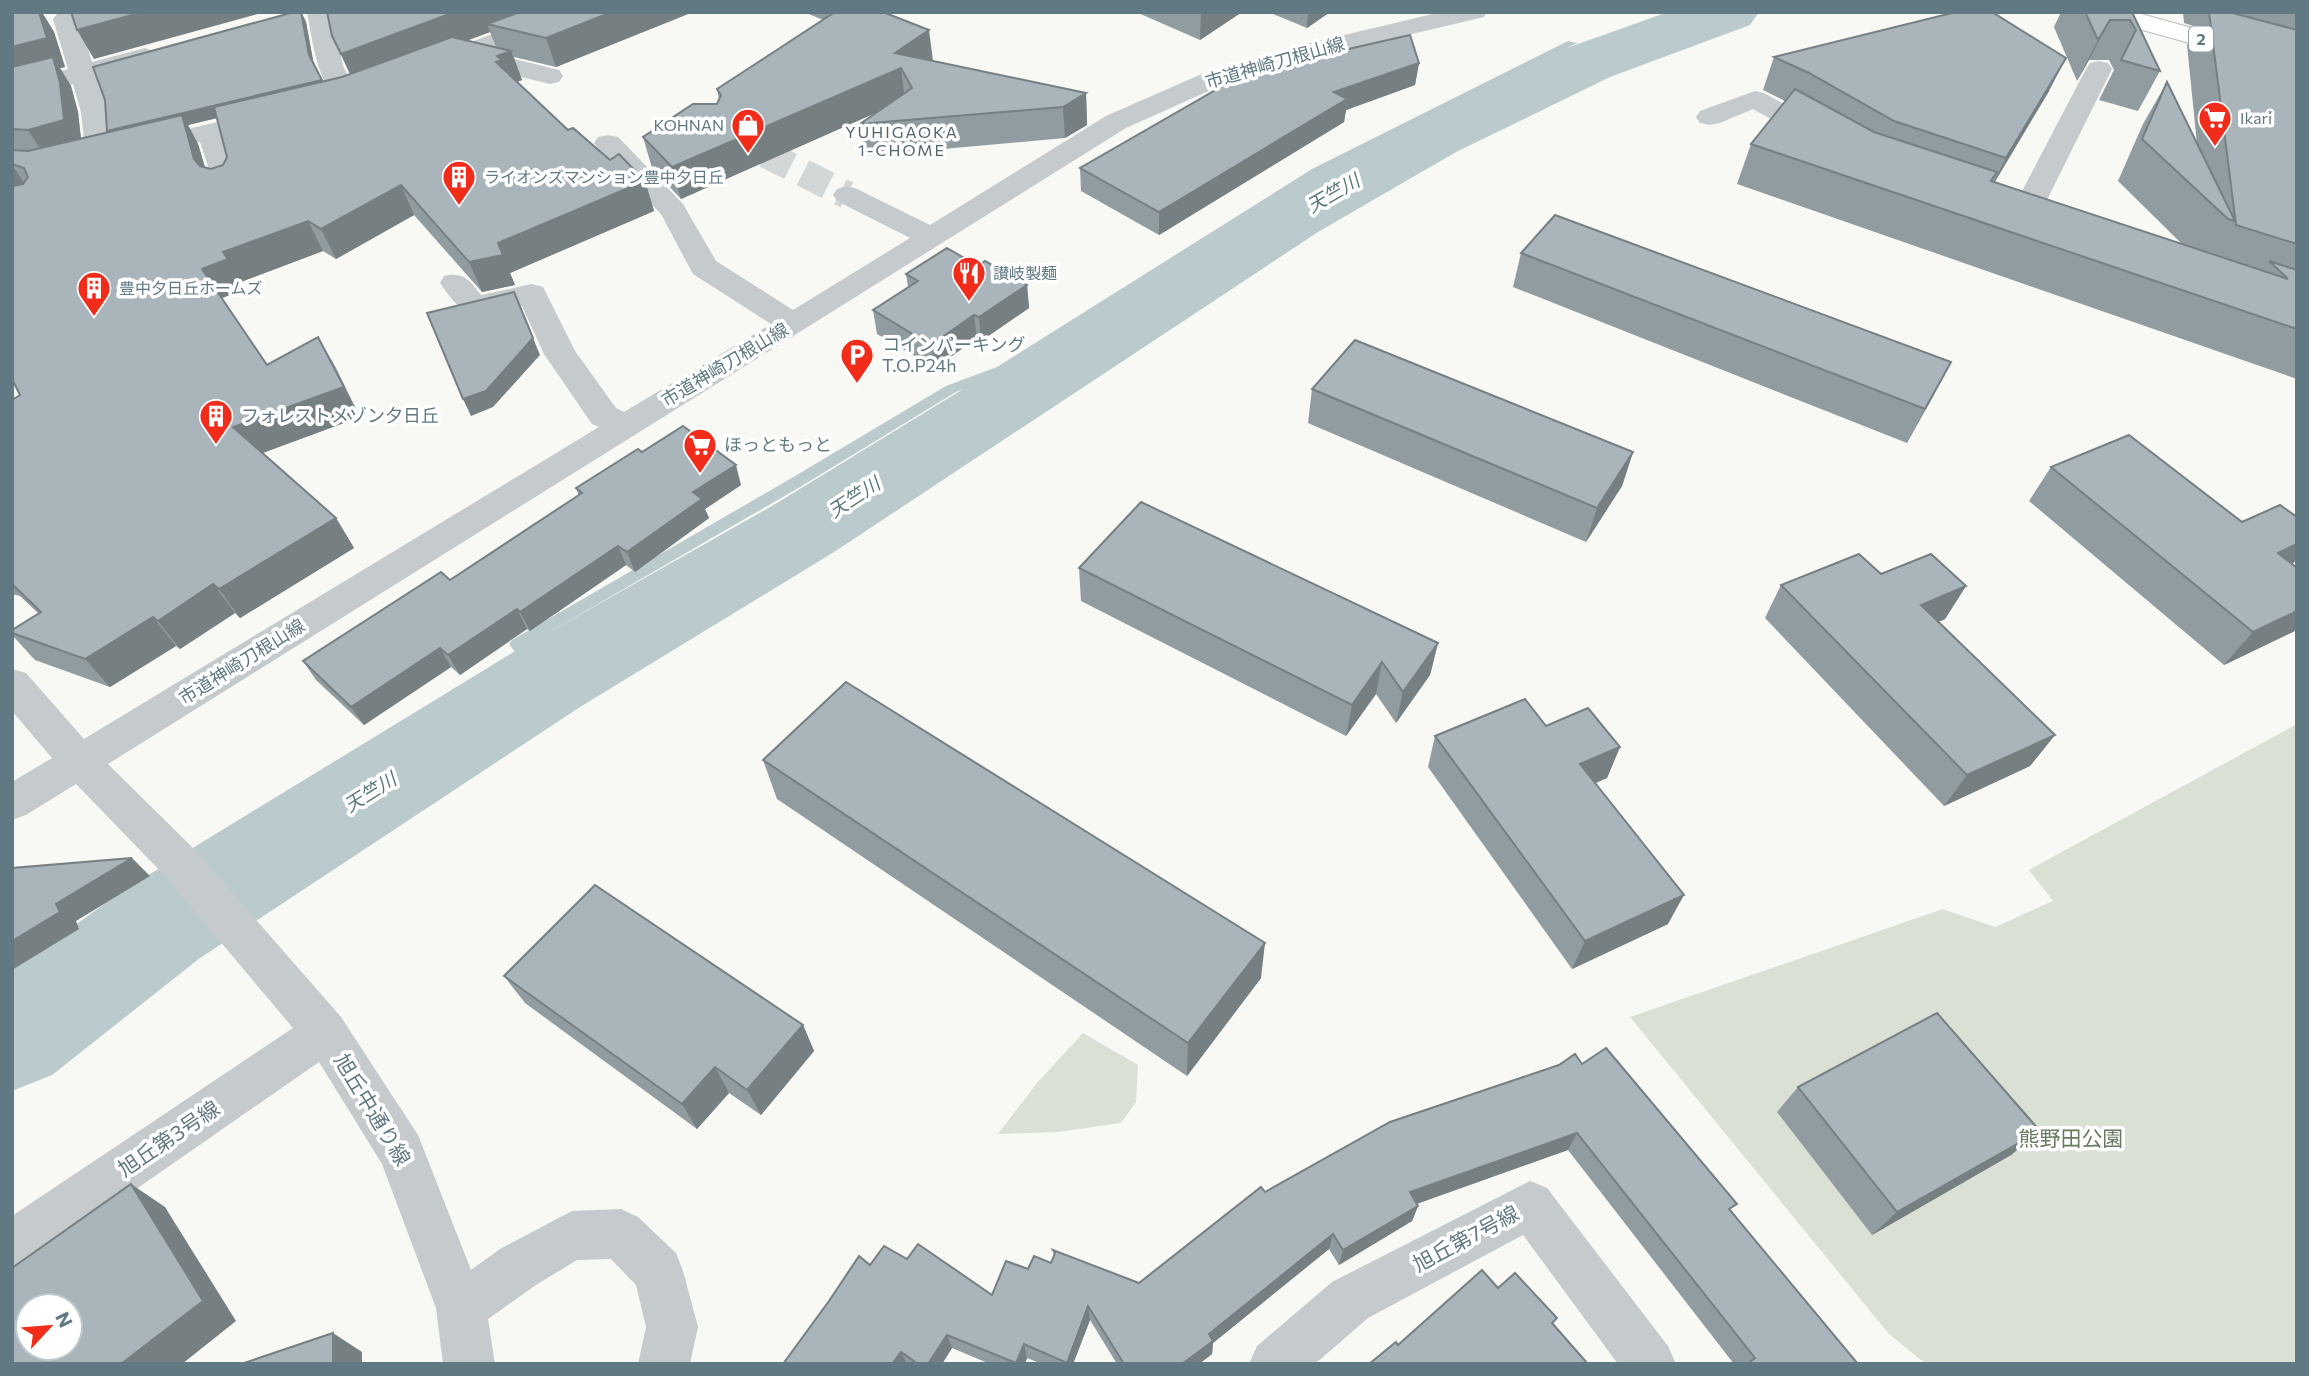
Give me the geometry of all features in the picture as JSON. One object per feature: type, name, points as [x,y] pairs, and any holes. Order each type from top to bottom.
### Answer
[{"type":"main road","name":"2","points":[[2105,12],[2297,65]]},
{"type":"street","points":[[38,26],[92,12]]},
{"type":"street","points":[[319,12],[330,66],[346,98]]},
{"type":"street","points":[[410,74],[576,12]]},
{"type":"street","name":"市道神崎刀根山線","points":[[12,803],[793,324],[1116,122],[1213,79],[1307,51],[1475,12]]},
{"type":"street","points":[[66,19],[95,112],[100,159]]},
{"type":"street","points":[[12,92],[166,50]]},
{"type":"street","points":[[462,55],[550,76]]},
{"type":"street","points":[[2024,216],[2099,69]]},
{"type":"street","points":[[319,105],[372,88]]},
{"type":"street","points":[[1710,117],[1755,99],[1846,150]]},
{"type":"street","points":[[74,164],[292,111]]},
{"type":"street","points":[[211,131],[227,187]]},
{"type":"street","points":[[608,143],[673,209],[704,267],[793,324]]},
{"type":"street","points":[[847,195],[931,237]]},
{"type":"street","points":[[443,315],[465,295],[532,294],[560,354],[604,416],[624,426]]},
{"type":"street","points":[[12,684],[81,762]]},
{"type":"street","name":"旭丘中通り線","points":[[81,762],[181,864],[325,1032],[401,1151],[461,1308],[469,1364]]},
{"type":"street","name":"旭丘第3号線","points":[[12,1245],[325,1032]]},
{"type":"street","name":"旭丘第7号線","points":[[1275,1364],[1350,1300],[1530,1205],[1650,1364]]},
{"type":"street","points":[[461,1308],[517,1267],[572,1236],[621,1234],[658,1271],[672,1326],[664,1364]]},
{"type":"green space","name":"熊野田公園","points":[[2297,724],[2297,1364],[1926,1364],[1889,1334],[1630,1017],[1943,909],[1995,927],[2053,901],[2029,870]]},
{"type":"green space","points":[[1083,1033],[1138,1065],[1136,1102],[1121,1123],[1058,1132],[998,1134],[1037,1083]]},
{"type":"building","points":[[12,12],[39,12],[47,38],[12,47]]},
{"type":"building","points":[[71,12],[143,12],[77,30]]},
{"type":"building","points":[[301,12],[309,55],[322,80],[107,131],[105,100],[93,67]]},
{"type":"building","points":[[327,12],[455,12],[341,54],[332,36]]},
{"type":"building","points":[[520,12],[612,12],[546,38],[487,24]]},
{"type":"building","points":[[835,12],[883,12],[929,30],[895,53],[1086,93],[1063,107],[860,124],[912,88],[901,68],[672,167],[643,137],[693,104],[717,104],[721,95],[717,89]]},
{"type":"building","points":[[1956,12],[1992,12],[2066,58],[2006,158],[1894,121],[1809,73],[1774,57]]},
{"type":"building","points":[[2085,12],[2132,12],[2160,71],[2121,60],[2136,30],[2130,20],[2110,20],[2098,40]]},
{"type":"building","points":[[2209,12],[2229,12],[2297,30],[2297,244],[2236,225]]},
{"type":"building","points":[[1410,35],[1419,63],[1334,92],[1347,99],[1159,212],[1080,168],[1247,72]]},
{"type":"building","points":[[452,37],[511,51],[497,56],[502,60],[496,62],[568,130],[573,128],[610,160],[619,154],[645,181],[498,243],[503,255],[469,262],[401,185],[321,229],[308,221],[223,252],[228,259],[202,269],[267,365],[318,337],[344,387],[233,427],[336,518],[219,589],[213,584],[158,621],[153,617],[85,659],[12,633],[12,630],[41,612],[12,584],[12,400],[20,395],[12,379],[12,186],[23,184],[28,177],[24,168],[12,164],[12,150],[28,151],[182,115],[194,159],[200,166],[211,169],[223,165],[227,157],[214,107],[342,77]]},
{"type":"building","points":[[53,57],[60,83],[64,120],[28,130],[12,129],[12,67]]},
{"type":"building","points":[[2167,82],[2235,221],[2228,219],[2142,139]]},
{"type":"building","points":[[1795,89],[1874,132],[1997,172],[1991,181],[2288,279],[2269,261],[2297,270],[2297,329],[1751,144]]},
{"type":"building","points":[[1555,215],[1951,362],[1925,409],[1521,253]]},
{"type":"building","points":[[947,248],[978,266],[985,261],[1027,285],[979,317],[974,315],[931,345],[873,310],[918,281],[906,274]]},
{"type":"building","points":[[514,292],[533,338],[486,391],[463,399],[427,313]]},
{"type":"building","points":[[1355,340],[1633,452],[1597,508],[1312,389]]},
{"type":"building","points":[[683,426],[736,465],[693,492],[702,499],[627,552],[618,546],[520,612],[517,609],[448,655],[440,648],[351,707],[303,661],[441,572],[450,580],[582,493],[576,488],[638,449],[642,452]]},
{"type":"building","points":[[2129,435],[2242,522],[2280,505],[2297,517],[2297,544],[2278,553],[2297,568],[2297,611],[2253,632],[2051,467]]},
{"type":"building","points":[[1141,502],[1438,643],[1403,692],[1382,662],[1352,705],[1079,568]]},
{"type":"building","points":[[1859,554],[1881,574],[1931,554],[1966,586],[1921,605],[2055,735],[1967,775],[1781,585]]},
{"type":"building","points":[[846,682],[1265,943],[1188,1043],[763,760]]},
{"type":"building","points":[[1525,699],[1546,726],[1588,708],[1620,747],[1580,764],[1684,895],[1585,941],[1435,736]]},
{"type":"building","points":[[132,858],[56,904],[60,912],[12,941],[12,868]]},
{"type":"building","points":[[595,885],[803,1025],[747,1090],[715,1067],[682,1104],[504,976]]},
{"type":"building","points":[[1937,1013],[2040,1131],[1897,1212],[1798,1087]]},
{"type":"building","points":[[1606,1048],[1737,1204],[1729,1209],[1858,1364],[1747,1364],[1755,1358],[1577,1133],[1410,1192],[1418,1206],[1343,1250],[1333,1234],[1209,1334],[1213,1341],[1182,1364],[1124,1364],[1088,1306],[1067,1363],[1024,1344],[1016,1363],[947,1335],[928,1364],[918,1364],[901,1352],[892,1364],[783,1364],[859,1256],[870,1265],[884,1246],[907,1259],[918,1244],[992,1295],[1006,1261],[1028,1269],[1034,1256],[1051,1263],[1055,1253],[1053,1250],[1139,1283],[1261,1187],[1265,1192],[1390,1122],[1559,1065],[1575,1054],[1582,1064]]},
{"type":"building","points":[[131,1184],[203,1301],[121,1364],[12,1364],[12,1268]]},
{"type":"building","points":[[1482,1270],[1498,1288],[1515,1273],[1557,1318],[1552,1323],[1588,1364],[1369,1364],[1396,1342],[1398,1345]]},
{"type":"building","points":[[333,1333],[333,1364],[241,1364]]},
{"type":"waterway","name":"天竺川","points":[[12,1038],[162,924],[546,680],[803,529],[1292,217],[1432,137],[1587,63],[1728,12]]},
{"type":"waterway","points":[[546,680],[517,644],[951,389],[1002,370],[1316,171],[1572,43]]},
{"type":"tunnel","points":[[728,135],[847,195]]},
{"type":"place","name":"Ikari","points":[[2215,148]]},
{"type":"place","name":"KOHNAN","points":[[748,155]]},
{"type":"place","name":"ライオンズマンション豊中夕日丘","points":[[459,207]]},
{"type":"place","name":"讃岐製麺","points":[[969,303]]},
{"type":"place","name":"豊中夕日丘ホームズ","points":[[94,318]]},
{"type":"place","name":"コインパーキング T.O.P24h","points":[[857,385]]},
{"type":"place","name":"フォレストメゾン夕日丘","points":[[216,446]]},
{"type":"place","name":"ほっともっと","points":[[700,475]]},
{"type":"district","name":"YUHIGAOKA 1-CHOME","points":[[902,141]]}]
